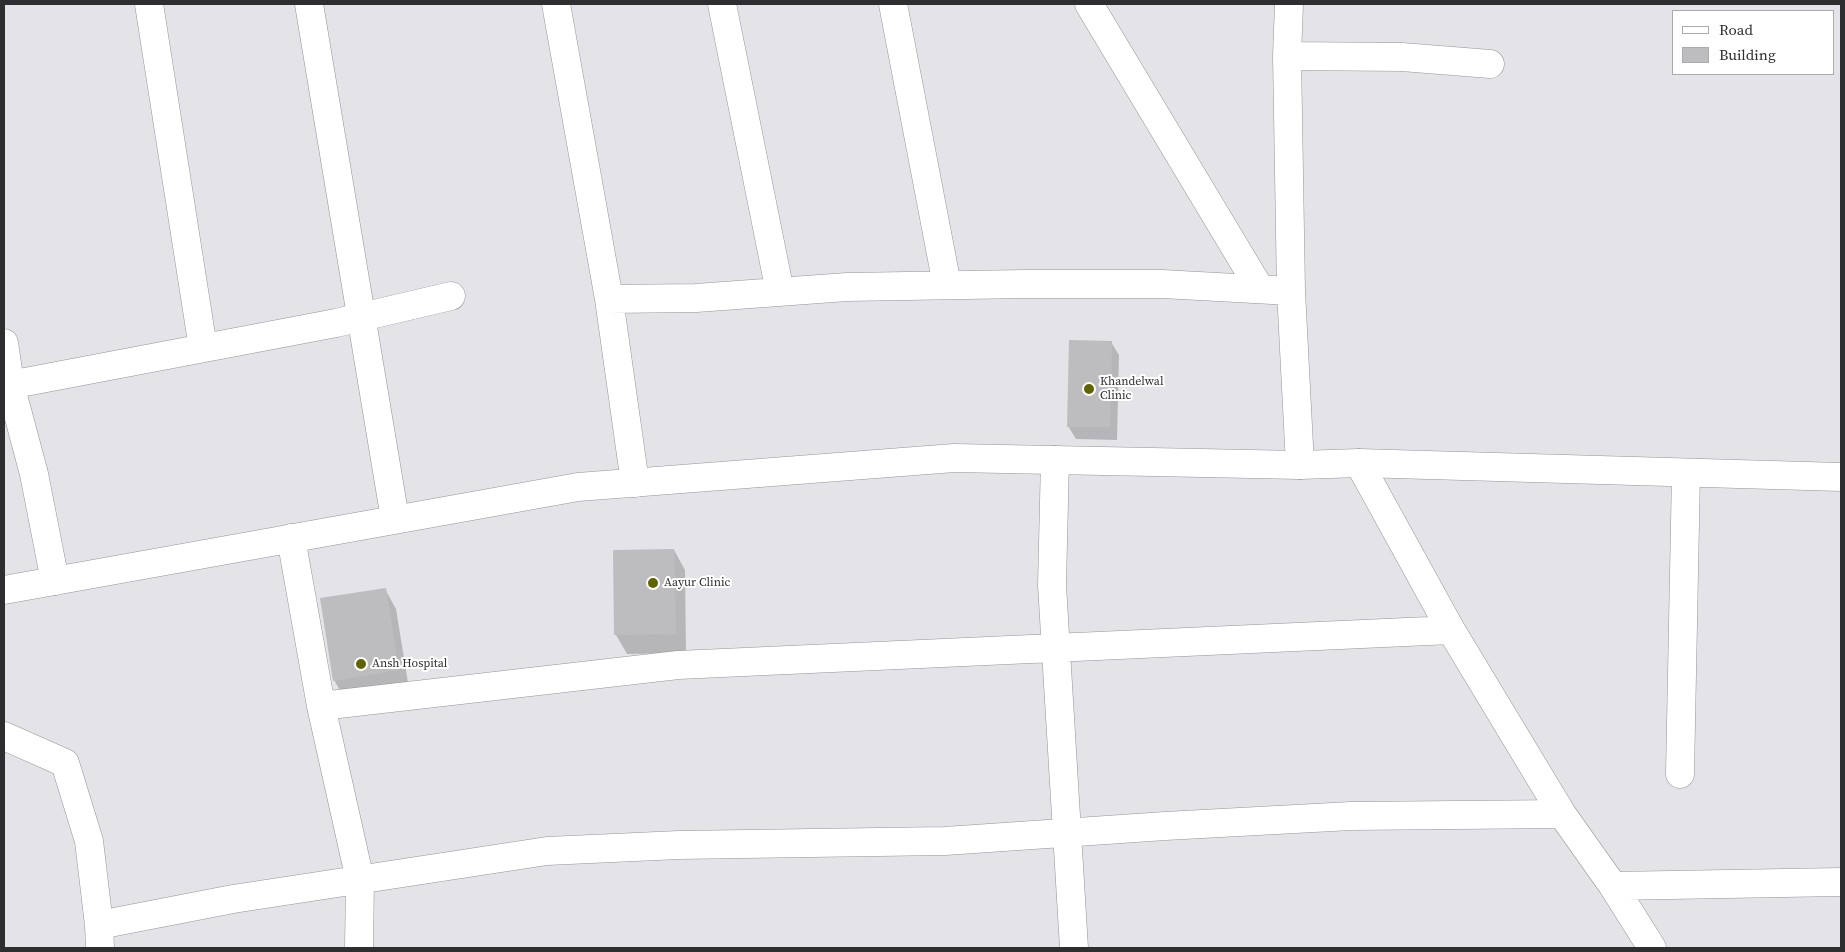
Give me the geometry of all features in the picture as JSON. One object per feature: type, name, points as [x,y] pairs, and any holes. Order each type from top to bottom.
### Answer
[{"type":"street","points":[[149,4],[203,348]]},
{"type":"street","points":[[309,4],[363,317],[395,519]]},
{"type":"street","points":[[556,4],[609,298],[635,483]]},
{"type":"street","points":[[722,4],[780,292]]},
{"type":"street","points":[[893,4],[947,285]]},
{"type":"street","points":[[1089,4],[1260,289]]},
{"type":"street","points":[[1289,4],[1287,56],[1291,291],[1300,465]]},
{"type":"street","points":[[1287,56],[1402,57],[1490,64]]},
{"type":"street","points":[[609,298],[696,298],[846,287],[947,285],[1162,284],[1291,291]]},
{"type":"street","points":[[7,385],[363,317],[451,296]]},
{"type":"street","points":[[4,343],[7,385],[34,474],[55,581]]},
{"type":"street","points":[[4,590],[578,487],[954,458],[1300,465],[1359,463],[1841,477]]},
{"type":"street","points":[[1055,460],[1052,584],[1074,948]]},
{"type":"street","points":[[1359,463],[1451,630],[1562,814],[1613,886],[1652,948]]},
{"type":"street","points":[[1680,774],[1686,473]]},
{"type":"street","points":[[291,538],[321,706],[360,880],[359,948]]},
{"type":"street","points":[[321,706],[678,665],[1055,650],[1451,630]]},
{"type":"street","points":[[4,736],[65,763],[89,841],[100,936],[233,899],[547,851],[679,844],[945,842],[1351,816],[1562,814]]},
{"type":"street","points":[[1613,886],[1841,882]]},
{"type":"building","points":[[1069,340],[1112,341],[1110,427],[1067,427]]},
{"type":"building","points":[[674,549],[676,634],[614,635],[613,550]]},
{"type":"building","points":[[386,588],[399,670],[333,681],[320,598]]},
{"type":"place","name":"Khandelwal Clinic","points":[[1089,389]]},
{"type":"place","name":"Aayur Clinic","points":[[653,583]]},
{"type":"place","name":"Ansh Hospital","points":[[361,664]]}]
